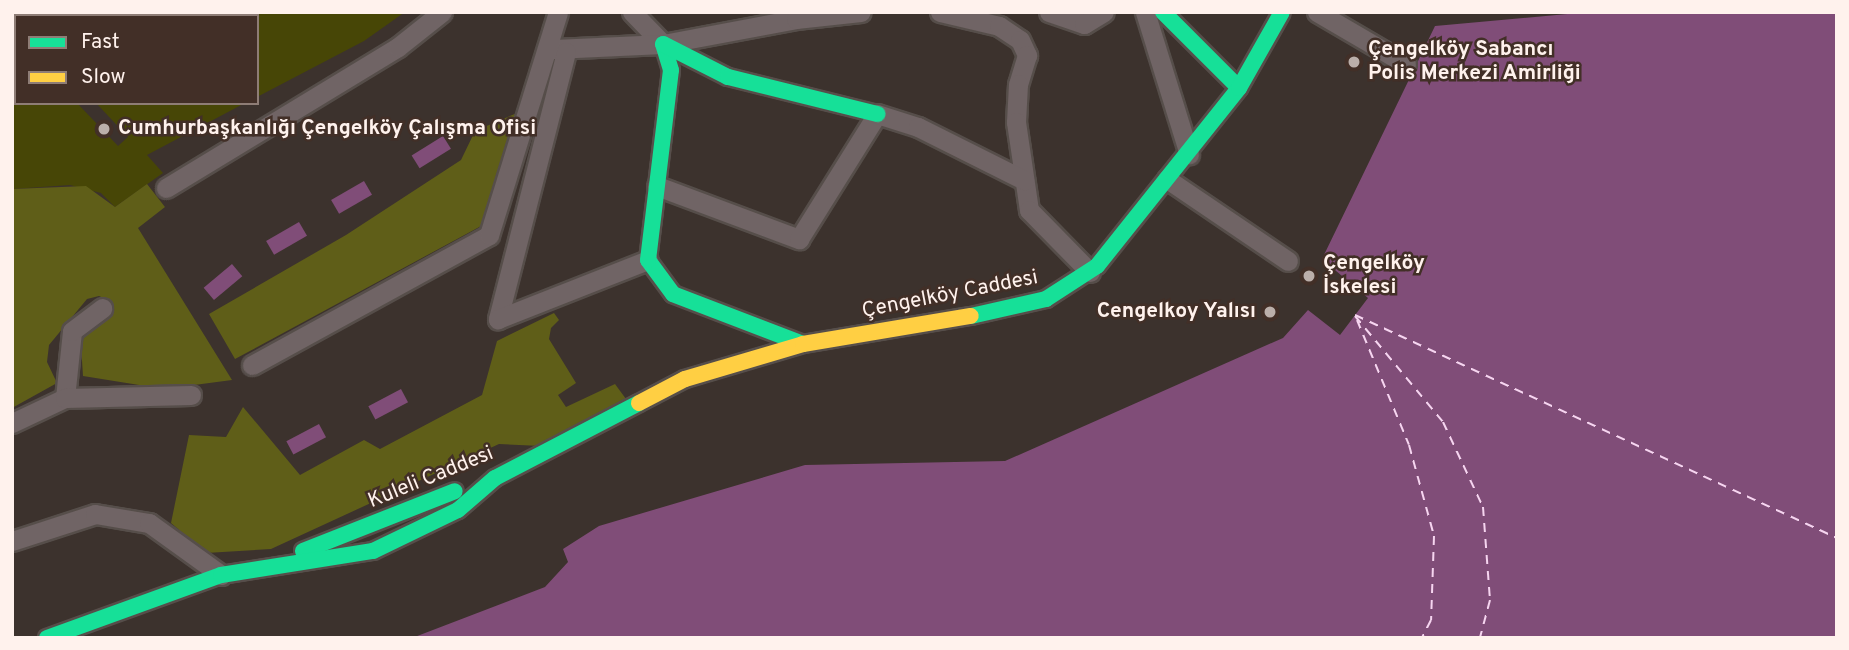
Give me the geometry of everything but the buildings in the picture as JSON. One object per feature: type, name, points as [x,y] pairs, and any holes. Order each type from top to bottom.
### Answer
[{"type":"main road","points":[[1163,12],[1239,88]]},
{"type":"main road","name":"Çengelköy Caddesi","points":[[514,468],[685,379],[803,344],[925,326],[1046,299],[1090,272],[1189,154],[1239,88],[1282,12]]},
{"type":"main road","points":[[663,44],[728,77],[877,114]]},
{"type":"main road","points":[[663,44],[671,70],[648,260],[673,294],[803,344]]},
{"type":"main road","name":"Kuleli Caddesi","points":[[230,574],[514,468]]},
{"type":"main road","name":"Kuleli Caddesi","points":[[230,574],[373,551],[458,510],[514,468]]},
{"type":"main road","points":[[47,638],[230,574]]},
{"type":"street","points":[[166,188],[398,47],[442,12]]},
{"type":"street","points":[[252,365],[489,235],[558,12]]},
{"type":"street","points":[[632,12],[663,44]]},
{"type":"street","points":[[547,47],[566,51],[663,44],[796,19],[861,12]]},
{"type":"street","points":[[1049,12],[1084,23],[1104,12]]},
{"type":"street","points":[[1145,12],[1189,154]]},
{"type":"street","points":[[1317,12],[1406,64]]},
{"type":"street","points":[[949,13],[999,26],[1020,40],[1027,55],[1018,84],[1016,122],[1029,211],[1090,272]]},
{"type":"street","points":[[566,51],[498,319],[648,260]]},
{"type":"street","points":[[657,186],[799,239],[877,114],[919,127],[1024,180]]},
{"type":"street","points":[[1167,179],[1288,261]]},
{"type":"street","points":[[65,398],[72,331],[88,314],[102,308]]},
{"type":"street","points":[[12,423],[65,398],[191,395]]},
{"type":"street","points":[[12,541],[95,514],[149,523],[230,574]]},
{"type":"shaded area","name":"Cumhurbaşkanlığı Çengelköy Çalışma Ofisi","points":[[12,12],[405,12],[364,41],[259,96],[259,14],[14,14],[14,105],[79,105],[118,146],[128,137],[98,105],[241,105],[147,155],[163,173],[115,207],[101,193],[70,185],[12,189]]},
{"type":"shaded area","points":[[1589,12],[1837,12],[1837,638],[412,638],[545,587],[568,562],[563,549],[599,526],[805,465],[1005,461],[1283,338],[1308,310],[1340,335],[1368,298],[1322,259],[1435,26]]},
{"type":"shaded area","points":[[517,113],[483,225],[235,359],[209,314],[346,235],[461,160],[475,131]]},
{"type":"shaded area","points":[[443,136],[451,149],[420,168],[412,156]]},
{"type":"shaded area","points":[[364,181],[372,195],[339,214],[331,200]]},
{"type":"shaded area","points":[[147,184],[165,207],[138,228],[232,380],[164,389],[83,376],[80,330],[111,312],[110,301],[99,296],[87,299],[49,345],[47,362],[57,383],[12,408],[12,189],[86,186],[115,207]]},
{"type":"shaded area","points":[[299,222],[307,236],[274,255],[266,241]]},
{"type":"shaded area","points":[[232,264],[242,276],[214,300],[204,288]]},
{"type":"shaded area","points":[[554,313],[559,320],[551,328],[549,339],[576,383],[558,395],[566,407],[615,384],[626,399],[541,446],[499,444],[271,549],[206,553],[171,523],[189,435],[226,437],[243,407],[300,475],[364,440],[380,449],[482,395],[497,341]]},
{"type":"shaded area","points":[[401,389],[408,402],[375,420],[368,406]]},
{"type":"shaded area","points":[[319,424],[326,437],[293,455],[286,441]]},
{"type":"ferry route","points":[[1355,315],[1837,538]]},
{"type":"ferry route","points":[[1355,316],[1443,422],[1483,507],[1490,600],[1480,638]]},
{"type":"ferry route","points":[[1357,320],[1409,445],[1434,536],[1431,620],[1422,638]]},
{"type":"traffic: fast","points":[[1163,12],[1239,88]]},
{"type":"traffic: fast","points":[[971,316],[1046,299],[1097,266],[1239,88],[1282,12]]},
{"type":"traffic: fast","points":[[803,344],[673,294],[648,260],[671,70],[663,44],[728,77],[877,114]]},
{"type":"traffic: fast","points":[[47,638],[221,575],[373,551],[458,510],[495,478],[639,403]]},
{"type":"traffic: fast","points":[[303,551],[455,491]]},
{"type":"traffic: slow","points":[[639,403],[685,379],[803,344],[971,316]]},
{"type":"place","name":"Çengelköy Sabancı Polis Merkezi Amirliği","points":[[1354,62]]},
{"type":"place","name":"Cumhurbaşkanlığı Çengelköy Çalışma Ofisi","points":[[104,129]]},
{"type":"place","name":"Çengelköy İskelesi","points":[[1309,276]]},
{"type":"place","name":"Cengelkoy Yalısı","points":[[1270,312]]}]
